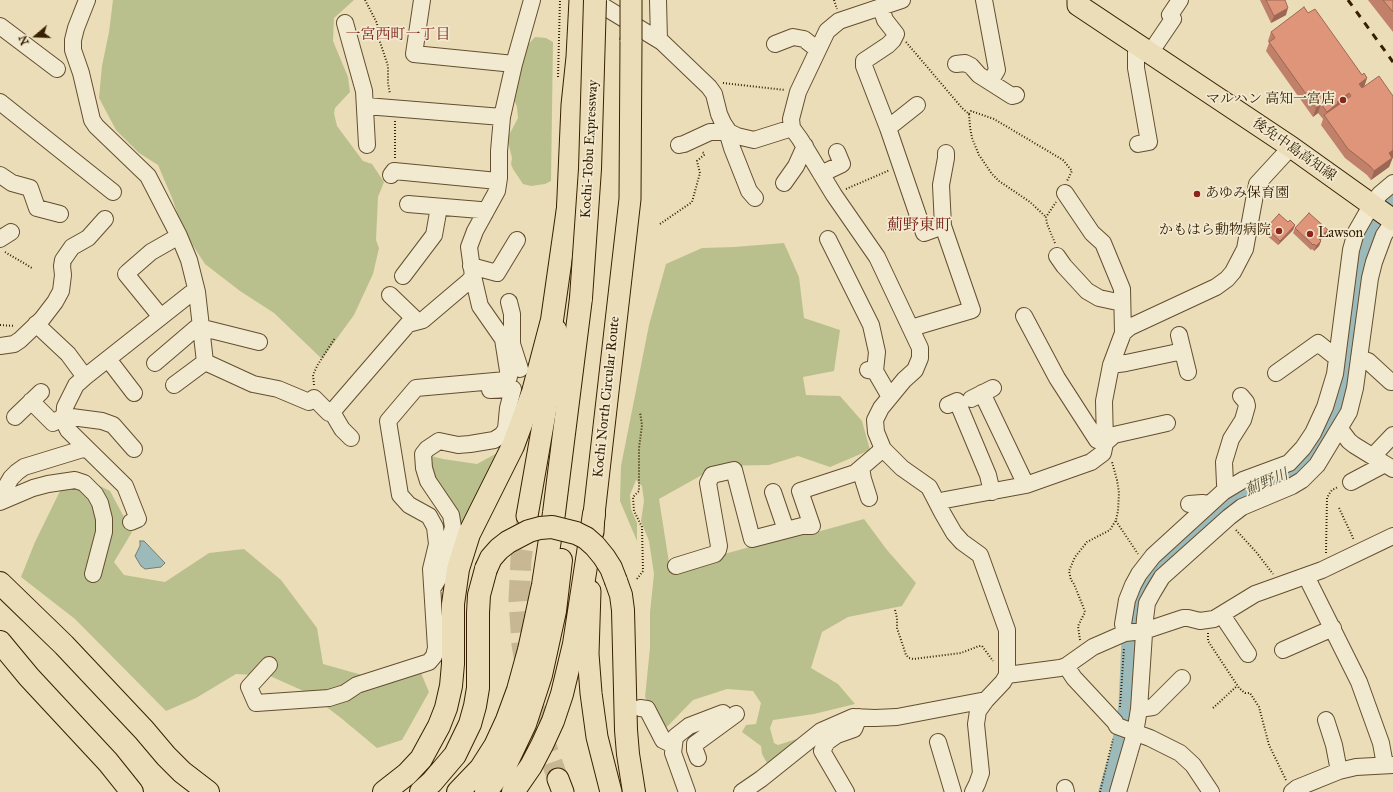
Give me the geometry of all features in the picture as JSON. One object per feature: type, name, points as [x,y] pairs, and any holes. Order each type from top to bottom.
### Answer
[{"type":"highway","name":"Kochi-Tobu Expressway","points":[[581,298],[590,169],[583,1]]},
{"type":"highway","points":[[384,792],[408,774],[421,759],[439,726],[446,708],[451,686],[453,664],[453,604],[458,569],[469,534],[508,458],[523,422],[533,392],[552,320],[569,201]]},
{"type":"highway","points":[[458,792],[481,768],[495,746],[507,720],[518,690],[529,650],[554,514],[581,298]]},
{"type":"highway","points":[[486,792],[506,764],[525,724],[541,676],[555,611],[566,518],[581,298]]},
{"type":"highway","points":[[513,792],[531,766],[542,745],[553,721],[562,694],[574,644],[594,514]]},
{"type":"highway","points":[[421,792],[432,782],[455,755],[470,724],[478,688],[479,595],[486,569],[491,558],[499,549],[513,538],[529,531],[552,527],[565,529],[586,538],[596,546],[611,568],[627,580],[623,610],[626,730],[634,792]]},
{"type":"highway","points":[[0,583],[64,644],[144,730],[166,756],[182,772],[208,792]]},
{"type":"highway","points":[[0,642],[29,677],[108,762],[132,792]]},
{"type":"highway","points":[[144,730],[166,764],[189,792]]},
{"type":"highway","points":[[108,762],[144,792]]},
{"type":"main road","name":"Kochi North Circular Route","points":[[611,792],[597,737],[589,674],[588,634],[594,514],[630,199],[643,40],[631,0]]},
{"type":"main road","points":[[641,0],[643,40]]},
{"type":"main road","points":[[527,516],[551,379],[569,201],[572,105],[583,1]]},
{"type":"main road","name":"後免中島高知線","points":[[1075,2],[1291,147],[1385,214]]},
{"type":"street","points":[[422,0],[414,54],[514,64]]},
{"type":"street","points":[[520,369],[508,344],[502,338],[480,306],[472,271],[469,248],[475,231],[497,191],[502,117],[514,64],[532,0]]},
{"type":"street","points":[[643,40],[658,0]]},
{"type":"street","points":[[902,0],[839,21],[827,31],[798,92],[791,119],[792,128],[805,146],[834,195],[877,257],[920,348],[920,358],[915,370],[881,408],[876,420],[876,432],[883,449],[902,468],[929,487],[954,533],[962,542],[980,555],[1007,630],[1007,675],[978,712],[976,724],[981,773],[978,784],[973,792]]},
{"type":"street","points":[[984,0],[998,70],[990,82]]},
{"type":"street","points":[[1138,144],[1149,142],[1136,68],[1136,53],[1145,49],[1172,19],[1170,15],[1180,0]]},
{"type":"street","points":[[583,1],[643,40],[709,87],[714,94],[719,114],[729,132],[732,148],[749,191],[755,198]]},
{"type":"street","points":[[81,3],[73,50],[81,73],[92,120],[96,126],[148,176],[179,236],[189,260],[197,292],[204,362]]},
{"type":"street","points":[[881,7],[885,20],[896,34],[888,45],[864,61],[864,66],[888,128],[924,233],[944,226]]},
{"type":"street","points":[[345,23],[364,91],[367,145]]},
{"type":"street","points":[[0,26],[57,68]]},
{"type":"street","points":[[775,44],[793,37],[804,39],[818,50]]},
{"type":"street","points":[[956,64],[965,63],[971,66],[979,75],[1012,96],[1016,95]]},
{"type":"street","points":[[0,102],[113,192]]},
{"type":"street","points":[[888,128],[918,105]]},
{"type":"street","points":[[366,106],[389,113],[502,117]]},
{"type":"street","points":[[679,145],[710,132],[729,132],[737,136],[754,140],[792,128]]},
{"type":"street","points":[[784,183],[796,166],[805,146]]},
{"type":"street","points":[[1123,333],[1130,327],[1216,287],[1227,279],[1233,272],[1245,249],[1257,184],[1291,147]]},
{"type":"street","points":[[821,174],[842,164],[837,152]]},
{"type":"street","points":[[911,328],[972,310],[944,226],[941,185],[946,153]]},
{"type":"street","points":[[392,173],[498,181]]},
{"type":"street","points":[[0,175],[12,183],[30,188],[37,208],[60,214]]},
{"type":"street","points":[[1118,792],[1134,733],[1139,708],[1147,604],[1162,577],[1227,518],[1242,507],[1282,491],[1302,480],[1317,465],[1349,412],[1355,388],[1370,278],[1384,235],[1385,214],[1380,194],[1393,183]]},
{"type":"street","points":[[938,504],[945,500],[1026,485],[1091,462],[1103,453],[1105,446],[1104,401],[1111,365],[1123,333],[1122,289],[1103,243],[1092,234],[1063,191]]},
{"type":"street","points":[[408,204],[480,210],[485,213]]},
{"type":"street","points":[[402,276],[434,235],[439,207]]},
{"type":"street","points":[[1125,633],[1123,624],[1126,600],[1132,585],[1145,565],[1153,556],[1208,504],[1227,489],[1243,480],[1288,463],[1303,448],[1316,428],[1330,395],[1335,374],[1351,250],[1359,225],[1385,214]]},
{"type":"street","points":[[0,346],[14,344],[42,319],[61,291],[63,260],[72,247],[88,238],[105,219]]},
{"type":"street","points":[[161,317],[126,274],[151,252],[179,236]]},
{"type":"street","points":[[828,239],[872,326],[877,352],[872,370],[890,398]]},
{"type":"street","points":[[472,271],[497,273],[517,240]]},
{"type":"street","points":[[1059,265],[1087,291],[1099,298],[1122,303]]},
{"type":"street","points":[[332,412],[408,324],[423,320],[469,281],[472,271]]},
{"type":"street","points":[[131,522],[138,519],[125,486],[68,430],[64,422],[64,407],[76,385],[85,377],[190,294],[197,292]]},
{"type":"street","points":[[390,295],[417,321]]},
{"type":"street","points":[[269,665],[249,687],[256,702],[329,698],[345,693],[358,685],[429,662],[434,656],[436,648],[431,569],[437,544],[435,527],[429,516],[409,504],[400,495],[388,421],[416,388],[506,380],[509,377],[508,344],[512,314],[509,302]]},
{"type":"street","points":[[1024,316],[1026,335],[1057,378],[1097,440],[1105,446]]},
{"type":"street","points":[[36,324],[68,354],[85,377]]},
{"type":"street","points":[[155,363],[196,328],[259,342]]},
{"type":"street","points":[[1179,335],[1188,372]]},
{"type":"street","points":[[1276,373],[1318,343],[1333,355],[1337,355]]},
{"type":"street","points":[[1111,365],[1183,351]]},
{"type":"street","points":[[1359,358],[1368,361],[1391,382]]},
{"type":"street","points":[[108,359],[134,393]]},
{"type":"street","points":[[174,385],[204,362]]},
{"type":"street","points":[[204,362],[253,384],[278,389],[309,402],[314,398],[329,413],[332,412],[342,428],[351,438]]},
{"type":"street","points":[[432,589],[440,576],[453,526],[452,515],[428,481],[424,468],[423,454],[427,449],[439,441],[470,444],[494,440],[502,435],[506,429],[508,408],[514,389],[485,391]]},
{"type":"street","points":[[982,393],[1026,485]]},
{"type":"street","points":[[1227,489],[1224,479],[1224,462],[1231,439],[1243,420],[1247,406],[1246,402],[1241,396]]},
{"type":"street","points":[[15,417],[36,397],[53,423],[64,416],[102,421],[114,425],[134,449]]},
{"type":"street","points":[[948,405],[957,401],[988,475],[992,492]]},
{"type":"street","points":[[1105,446],[1114,435],[1167,423]]},
{"type":"street","points":[[1340,429],[1349,441],[1384,463]]},
{"type":"street","points":[[1351,482],[1384,463],[1393,436]]},
{"type":"street","points":[[2,501],[4,490],[11,478],[24,467],[86,448]]},
{"type":"street","points":[[676,566],[715,554],[718,550],[719,546],[708,483],[712,475],[734,470],[752,539],[802,526],[812,526],[800,491],[855,473],[883,449]]},
{"type":"street","points":[[861,468],[869,498]]},
{"type":"street","points":[[2,501],[34,488],[60,481],[75,480],[84,483],[95,494],[100,503],[104,519],[104,532],[93,574]]},
{"type":"street","points":[[773,492],[786,530]]},
{"type":"street","points":[[1189,504],[1202,502],[1208,504]]},
{"type":"street","points":[[1007,675],[1066,666],[1093,647],[1125,633],[1144,631],[1183,618],[1209,621],[1222,615],[1255,594],[1325,569],[1393,536]]},
{"type":"street","points":[[1292,792],[1297,788],[1339,771],[1356,766],[1389,765],[1359,682],[1310,584],[1308,575]]},
{"type":"street","points":[[1222,615],[1248,654]]},
{"type":"street","points":[[1283,650],[1332,628]]},
{"type":"street","points":[[1066,666],[1074,678],[1117,726],[1166,745],[1180,753],[1193,765],[1211,792]]},
{"type":"street","points":[[1139,708],[1153,707],[1182,678]]},
{"type":"street","points":[[742,792],[761,779],[821,731],[853,717],[897,717],[986,700]]},
{"type":"street","points":[[688,715],[720,707],[729,716]]},
{"type":"street","points":[[640,708],[647,708],[663,740],[673,744]]},
{"type":"street","points":[[687,792],[673,753],[675,737],[688,726],[729,716]]},
{"type":"street","points":[[698,758],[695,750],[695,744],[729,716]]},
{"type":"street","points":[[846,792],[822,752],[827,742],[837,735],[854,729],[859,717]]},
{"type":"street","points":[[1326,720],[1334,745],[1339,771]]},
{"type":"street","points":[[938,742],[953,792]]},
{"type":"path","points":[[365,0],[377,23],[378,36],[388,66],[388,83],[392,102],[389,113],[395,119],[394,137],[396,151],[392,173]]},
{"type":"path","points":[[558,82],[560,0]]},
{"type":"path","points":[[896,34],[900,35],[962,108],[969,114],[972,138],[982,159],[999,180],[1030,202],[1046,217],[1047,224],[1059,254],[1059,265]]},
{"type":"path","points":[[721,82],[798,92]]},
{"type":"path","points":[[969,114],[971,111],[994,119],[1063,160],[1072,171],[1063,191],[1046,217]]},
{"type":"path","points":[[660,224],[692,202],[700,173],[697,161],[704,153],[703,151],[701,152]]},
{"type":"path","points":[[834,195],[900,166]]},
{"type":"path","points":[[0,250],[32,268]]},
{"type":"path","points":[[314,398],[316,392],[313,375],[335,338]]},
{"type":"path","points":[[627,580],[643,571],[642,527],[634,511],[633,497],[639,491],[642,425],[640,412]]},
{"type":"path","points":[[1085,653],[1078,632],[1078,626],[1085,612],[1074,584],[1069,577],[1069,571],[1075,557],[1087,542],[1110,530],[1116,520],[1119,503],[1118,487],[1110,456],[1105,446]]},
{"type":"path","points":[[1325,569],[1329,494],[1332,490],[1351,482]]},
{"type":"path","points":[[1339,508],[1360,552]]},
{"type":"path","points":[[1227,518],[1257,553],[1281,585]]},
{"type":"path","points":[[1116,520],[1145,565]]},
{"type":"path","points":[[895,610],[897,628],[906,655],[909,658],[913,659],[961,653],[978,646],[982,646],[1000,669],[1007,675]]},
{"type":"path","points":[[1222,615],[1209,632],[1208,641],[1242,692],[1250,693],[1259,707],[1269,745],[1292,792]]},
{"type":"path","points":[[1213,708],[1238,686]]},
{"type":"green space","points":[[113,0],[354,0],[334,18],[333,41],[348,77],[350,92],[335,108],[334,113],[337,126],[363,161],[372,164],[384,182],[378,197],[376,240],[379,248],[373,274],[354,315],[322,359],[274,313],[240,291],[205,264],[184,232],[158,165],[139,153],[116,130],[99,98],[102,66],[109,32]]},
{"type":"green space","points":[[535,37],[546,38],[553,42],[551,181],[545,184],[531,186],[523,184],[513,169],[508,142],[509,135],[518,118],[517,107],[513,97],[524,49]]},
{"type":"green space","points":[[784,243],[799,277],[804,318],[840,330],[834,371],[803,377],[806,395],[840,396],[862,421],[870,450],[830,467],[798,456],[769,465],[718,466],[659,499],[670,569],[804,532],[817,532],[864,519],[887,550],[916,583],[902,606],[848,617],[822,632],[811,668],[838,684],[855,704],[814,714],[773,720],[770,728],[774,743],[778,745],[803,737],[774,761],[767,763],[762,754],[761,746],[742,732],[746,725],[756,724],[761,703],[753,691],[727,689],[693,700],[663,731],[645,697],[650,648],[650,612],[654,574],[649,541],[641,521],[644,501],[642,486],[636,480],[630,495],[631,509],[637,523],[637,541],[620,501],[621,466],[649,325],[666,264],[702,248]]},
{"type":"green space","points":[[499,452],[473,501],[462,527],[458,515],[436,485],[429,466],[431,456],[477,464]]},
{"type":"green space","points":[[86,479],[110,491],[132,532],[114,562],[124,575],[165,582],[209,553],[244,549],[281,580],[317,628],[323,664],[369,677],[418,666],[429,692],[402,740],[377,748],[308,693],[270,676],[236,674],[196,698],[166,711],[75,619],[21,577],[35,542],[60,491]]},
{"type":"water","points":[[140,541],[144,541],[165,563],[161,567],[145,569],[141,566],[135,556],[140,546]]},
{"type":"building","points":[[1266,0],[1285,0],[1288,8],[1274,16]]},
{"type":"building","points":[[1383,0],[1393,0],[1393,12]]},
{"type":"building","name":"マルハン 高知一宮店","points":[[1304,7],[1308,13],[1315,9],[1362,75],[1364,73],[1367,78],[1359,84],[1362,88],[1379,76],[1393,96],[1393,150],[1389,153],[1392,158],[1374,171],[1370,166],[1348,149],[1324,115],[1351,96],[1349,93],[1327,112],[1321,104],[1316,108],[1269,42],[1275,38],[1271,32]]},
{"type":"building","name":"Lawson","points":[[1309,213],[1328,230],[1321,236],[1319,239],[1321,241],[1316,246],[1295,228]]},
{"type":"building","name":"かもはら動物病院","points":[[1279,214],[1288,222],[1290,220],[1295,225],[1280,241],[1266,228]]},
{"type":"waterway","name":"薊野川","points":[[1109,792],[1121,752],[1129,706],[1132,640],[1135,614],[1140,593],[1157,567],[1211,517],[1243,493],[1287,476],[1297,470],[1323,437],[1337,409],[1342,393],[1365,243],[1378,220],[1393,201]]},
{"type":"tunnel","points":[[527,519],[521,559],[519,600],[522,644],[529,689],[541,732],[558,779]]},
{"type":"railway","points":[[1348,0],[1393,62]]},
{"type":"place","name":"マルハン 高知一宮店","points":[[1343,100]]},
{"type":"place","name":"あゆみ保育園","points":[[1197,194]]},
{"type":"place","name":"かもはら動物病院","points":[[1279,231]]},
{"type":"place","name":"Lawson","points":[[1310,234]]},
{"type":"district","name":"一宮西町一丁目","points":[[398,35]]},
{"type":"district","name":"薊野東町","points":[[919,226]]}]
